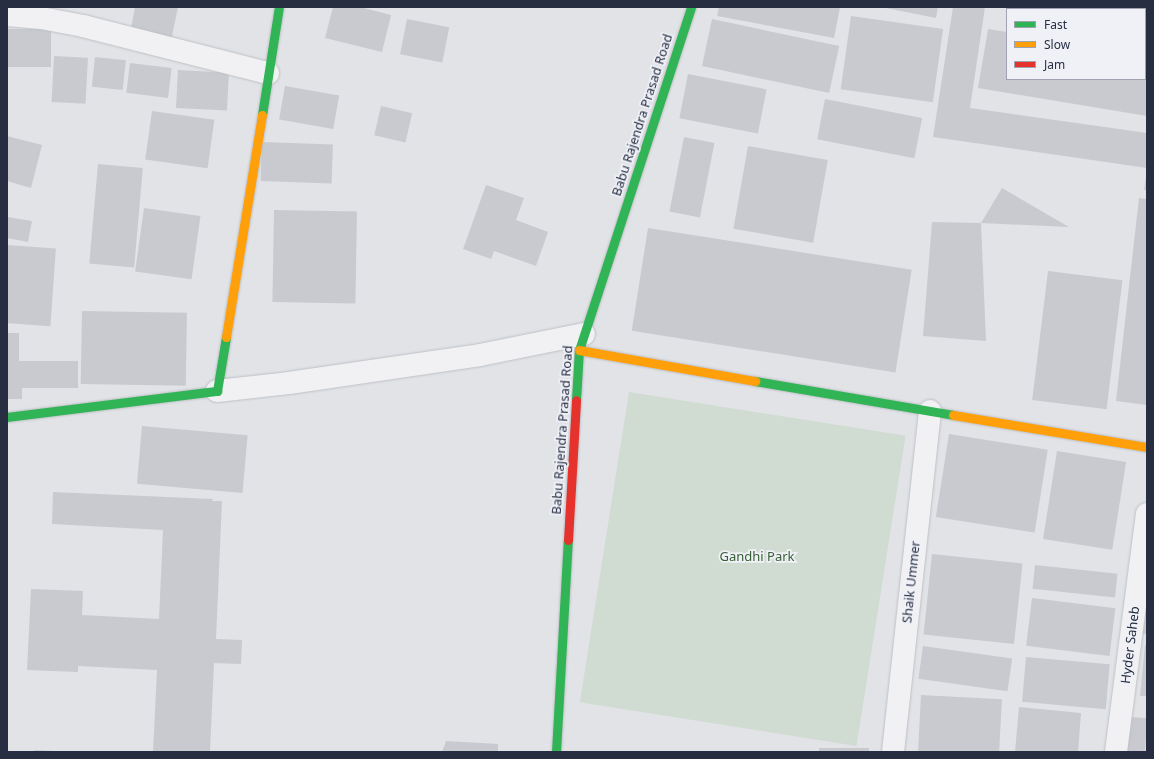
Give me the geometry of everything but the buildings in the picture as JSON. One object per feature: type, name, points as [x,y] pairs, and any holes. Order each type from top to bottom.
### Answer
[{"type":"street","points":[[217,391],[279,7]]},
{"type":"street","name":"Babu Rajendra Prasad Road","points":[[556,752],[581,342],[691,7]]},
{"type":"street","points":[[7,16],[41,18],[83,26],[268,73]]},
{"type":"street","points":[[7,417],[290,383],[480,355],[581,342],[930,411],[1147,447]]},
{"type":"street","name":"Shaik Ummer","points":[[892,752],[930,411]]},
{"type":"street","name":"Hyder Saheb","points":[[1116,752],[1147,514]]},
{"type":"green space","name":"Gandhi Park","points":[[629,392],[906,436],[856,746],[580,702]]},
{"type":"traffic: fast","points":[[262,115],[279,7]]},
{"type":"traffic: fast","points":[[576,400],[579,350],[691,7]]},
{"type":"traffic: fast","points":[[7,417],[217,391],[226,337]]},
{"type":"traffic: fast","points":[[755,381],[953,415]]},
{"type":"traffic: fast","points":[[556,752],[568,540]]},
{"type":"traffic: slow","points":[[226,337],[262,115]]},
{"type":"traffic: slow","points":[[579,350],[755,381]]},
{"type":"traffic: slow","points":[[953,415],[1147,447]]},
{"type":"traffic: jam","points":[[568,540],[576,400]]}]
